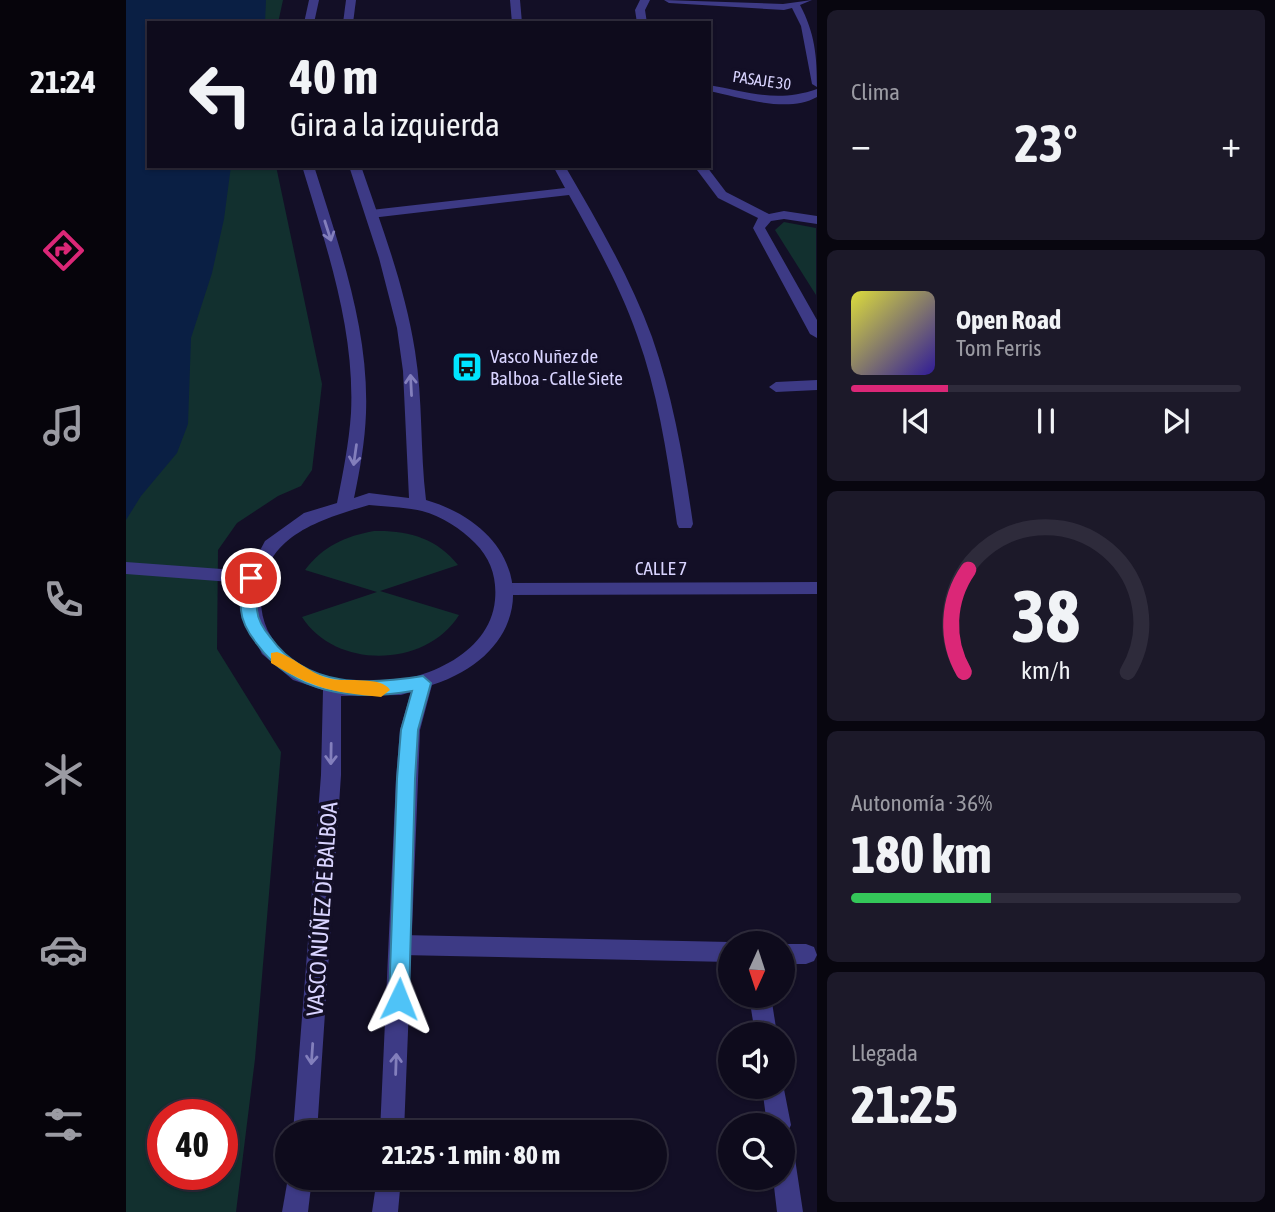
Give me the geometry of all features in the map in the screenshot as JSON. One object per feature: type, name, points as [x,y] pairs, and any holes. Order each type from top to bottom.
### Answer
[{"type":"street","points":[[309,21],[314,0]]},
{"type":"street","points":[[348,21],[351,0]]},
{"type":"street","points":[[515,0],[517,21]]},
{"type":"street","points":[[642,21],[640,10],[645,0]]},
{"type":"street","points":[[669,0],[795,5],[807,0]]},
{"type":"street","name":"PASAJE 30","points":[[795,5],[806,26],[817,84]]},
{"type":"street","name":"PASAJE 30","points":[[711,88],[789,101],[814,97]]},
{"type":"street","points":[[309,168],[345,286],[358,353],[357,446],[345,503]]},
{"type":"street","points":[[356,168],[403,320],[408,354],[418,502]]},
{"type":"street","points":[[560,168],[617,273],[645,337],[676,455],[685,524]]},
{"type":"street","points":[[703,170],[722,195],[767,218],[785,215],[817,220]]},
{"type":"street","points":[[371,214],[573,191]]},
{"type":"street","points":[[767,218],[759,228],[761,233],[817,334]]},
{"type":"street","points":[[776,387],[817,385]]},
{"type":"street","points":[[369,499],[418,502],[452,514],[481,534],[500,559],[507,589],[497,626],[485,644],[447,673],[423,683],[377,690],[332,686],[291,669],[262,643],[249,611],[251,578],[267,549],[279,536],[309,516],[345,503],[369,499]]},
{"type":"street","points":[[126,568],[251,578]]},
{"type":"street","name":"CALLE 7","points":[[507,589],[817,588]]},
{"type":"street","points":[[393,1120],[410,730],[423,683]]},
{"type":"street","name":"VASCO NÚÑEZ DE BALBOA","points":[[306,1120],[331,775],[332,686]]},
{"type":"street","points":[[401,945],[718,952]]},
{"type":"street","points":[[795,954],[806,954]]},
{"type":"street","points":[[295,1212],[298,1190]]},
{"type":"street","points":[[385,1212],[387,1190]]},
{"type":"street","points":[[787,1190],[790,1212]]},
{"type":"green space","points":[[126,0],[283,0],[278,21],[147,21],[147,168],[276,168],[322,384],[312,470],[301,486],[278,496],[237,523],[218,550],[217,649],[281,752],[255,1059],[236,1212],[126,1212]]},
{"type":"green space","points":[[784,222],[816,228],[816,295],[775,230]]},
{"type":"green space","points":[[374,531],[410,534],[431,542],[458,565],[380,591],[459,615],[444,632],[425,645],[404,653],[381,656],[358,654],[336,646],[317,634],[302,617],[377,592],[305,570],[327,548],[354,536]]},
{"type":"water","points":[[126,0],[266,0],[265,21],[147,21],[147,168],[231,168],[224,219],[212,273],[191,338],[188,424],[177,453],[141,496],[126,520]]},
{"type":"slow traffic","points":[[277,658],[310,679],[332,686],[354,690],[381,690]]},
{"type":"place","name":"Vasco Nuñez de Balboa - Calle Siete","points":[[467,367]]},
{"type":"route","points":[[251,578],[249,611],[254,627],[262,643],[291,669],[310,679],[354,690],[401,688],[423,683],[410,730],[406,779],[399,999]]}]
